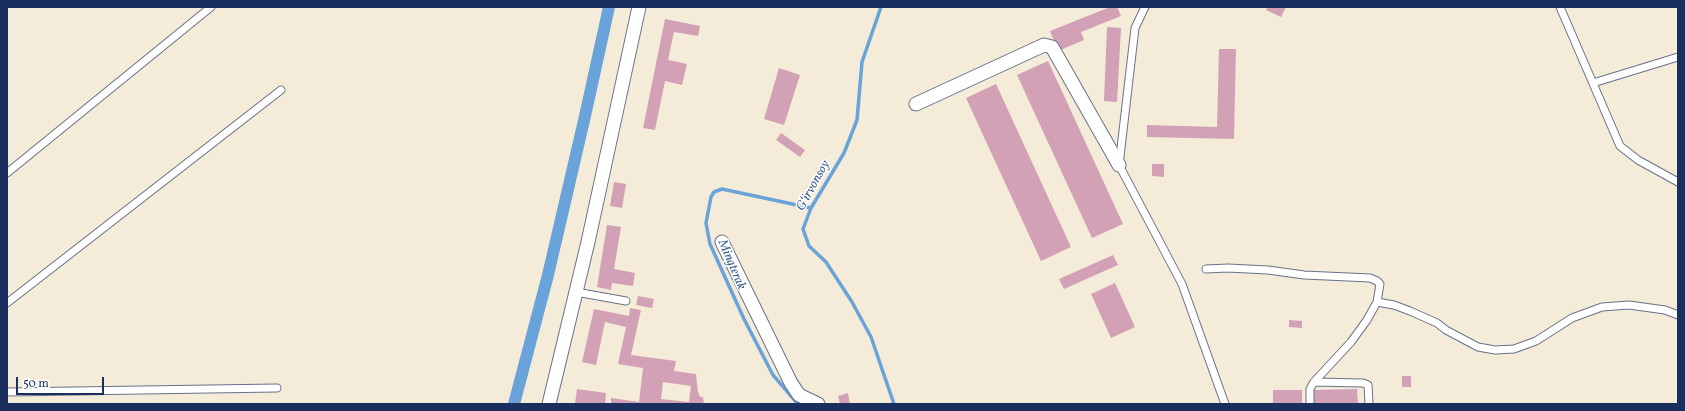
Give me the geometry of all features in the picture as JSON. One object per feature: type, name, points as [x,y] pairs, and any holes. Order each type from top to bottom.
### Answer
[{"type":"street","points":[[549,404],[576,292],[639,7]]},
{"type":"street","points":[[916,104],[1044,45],[1052,47],[1119,165]]},
{"type":"street","points":[[722,242],[790,384],[799,395],[818,404]]},
{"type":"lane","points":[[7,173],[211,7]]},
{"type":"lane","points":[[1145,7],[1135,28],[1119,165],[1182,284],[1225,404]]},
{"type":"lane","points":[[1560,7],[1620,146],[1638,160],[1678,182]]},
{"type":"lane","points":[[1593,84],[1678,57]]},
{"type":"lane","points":[[7,303],[281,90]]},
{"type":"lane","points":[[1206,270],[1236,268],[1268,270],[1304,275],[1370,278],[1380,284],[1377,302],[1367,320],[1351,342],[1314,382],[1310,389],[1310,404]]},
{"type":"lane","points":[[576,292],[626,301]]},
{"type":"lane","points":[[1377,302],[1394,304],[1437,323],[1446,330],[1478,347],[1495,350],[1514,349],[1536,341],[1572,318],[1602,307],[1629,305],[1665,310],[1678,315]]},
{"type":"lane","points":[[1314,382],[1363,383],[1368,385],[1369,404]]},
{"type":"lane","points":[[7,392],[277,388]]},
{"type":"building","points":[[1110,7],[1117,7],[1121,16],[1081,32],[1084,40],[1058,51],[1050,31]]},
{"type":"building","points":[[1268,7],[1286,7],[1281,17],[1266,10]]},
{"type":"building","points":[[665,19],[700,26],[698,36],[674,32],[668,60],[687,64],[682,85],[665,81],[655,130],[643,128]]},
{"type":"building","points":[[1107,27],[1121,28],[1117,102],[1104,101]]},
{"type":"building","points":[[1219,49],[1236,49],[1234,139],[1147,137],[1147,125],[1217,127]]},
{"type":"building","points":[[1048,61],[1123,224],[1092,238],[1017,75]]},
{"type":"building","points":[[779,68],[800,75],[784,125],[764,119]]},
{"type":"building","points":[[996,84],[1071,247],[1041,261],[966,98]]},
{"type":"building","points":[[781,133],[805,150],[800,157],[776,140]]},
{"type":"building","points":[[1152,164],[1164,164],[1164,177],[1152,176]]},
{"type":"building","points":[[614,182],[626,184],[622,208],[610,206]]},
{"type":"building","points":[[607,225],[621,227],[614,269],[635,273],[633,286],[612,283],[611,290],[597,287]]},
{"type":"building","points":[[1113,255],[1118,265],[1064,289],[1059,279]]},
{"type":"building","points":[[1115,283],[1135,327],[1111,338],[1091,294]]},
{"type":"building","points":[[638,296],[654,299],[652,308],[636,305]]},
{"type":"building","points":[[630,308],[641,310],[631,355],[676,361],[674,371],[696,374],[698,392],[700,397],[703,397],[704,404],[611,404],[611,398],[639,402],[643,368],[618,364],[626,327],[605,322],[596,365],[582,362],[594,309],[629,316]],"holes":[[[663,382],[691,386],[689,402],[661,399]]]},
{"type":"building","points":[[1289,320],[1302,321],[1302,328],[1289,327]]},
{"type":"building","points":[[1402,376],[1411,376],[1411,387],[1402,387]]},
{"type":"building","points":[[577,389],[606,393],[605,404],[575,404]]},
{"type":"building","points":[[1357,389],[1358,404],[1314,404],[1314,390]]},
{"type":"building","points":[[1273,390],[1302,390],[1302,404],[1273,404]]},
{"type":"building","points":[[848,393],[850,404],[840,404],[838,396]]},
{"type":"waterway","points":[[514,404],[548,275],[609,7]]},
{"type":"waterway","name":"G‘irvonsoy","points":[[881,7],[862,62],[857,120],[844,153],[811,208],[803,229],[809,246],[826,262],[852,302],[871,337],[894,404]]},
{"type":"waterway","name":"Mingterak","points":[[798,404],[773,375],[744,319],[710,244],[706,223],[711,197],[714,192],[722,189],[811,208]]}]
